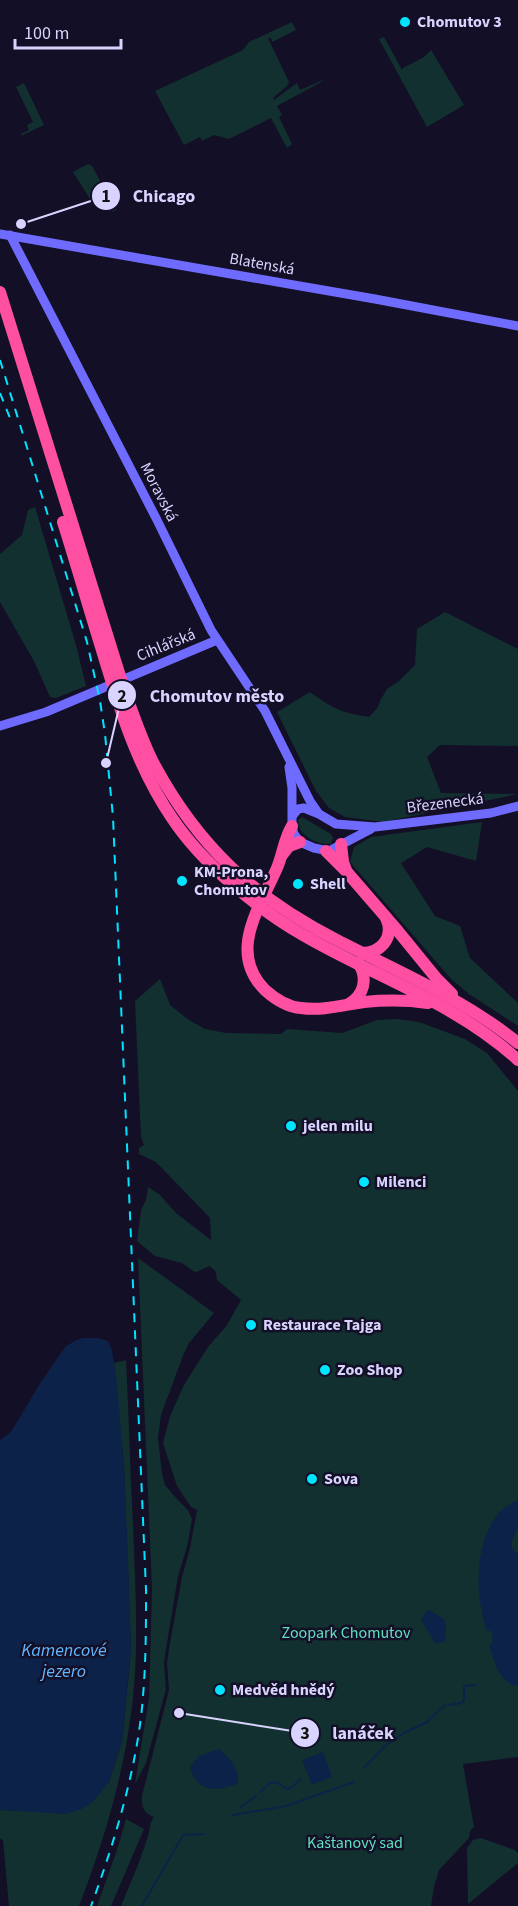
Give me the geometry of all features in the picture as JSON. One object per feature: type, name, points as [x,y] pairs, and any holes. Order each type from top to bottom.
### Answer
[{"type":"highway","points":[[0,292],[120,693],[153,763],[182,812],[204,840],[238,874],[282,908],[360,959],[457,1014],[518,1060]]},
{"type":"highway","points":[[0,320],[109,656]]},
{"type":"highway","points":[[292,820],[282,856],[248,937],[247,951],[250,965],[258,982],[276,1000],[298,1008],[326,1009],[366,1002],[409,1000],[438,1004]]},
{"type":"highway","points":[[282,856],[289,846],[300,842]]},
{"type":"highway","points":[[341,844],[346,871]]},
{"type":"highway","points":[[326,851],[346,871],[438,979],[462,1003]]},
{"type":"highway","points":[[360,959],[384,944],[389,930],[385,917]]},
{"type":"highway","points":[[360,959],[462,1003],[498,1027],[518,1044]]},
{"type":"highway","points":[[346,1005],[355,1000],[363,987],[364,977],[360,959]]},
{"type":"street","name":"Blatenská","points":[[5,235],[518,326]]},
{"type":"street","name":"Moravská","points":[[5,235],[217,640],[265,711],[287,758]]},
{"type":"street","name":"Cihlářská","points":[[0,726],[46,712],[217,640]]},
{"type":"street","points":[[287,758],[319,813]]},
{"type":"street","points":[[287,758],[292,788],[294,834],[300,842],[326,851],[335,850],[341,844],[375,827]]},
{"type":"street","name":"Březenecká","points":[[375,827],[491,813],[518,806]]},
{"type":"street","points":[[292,820],[298,809],[304,808],[319,813],[336,824],[341,833],[341,844]]},
{"type":"street","points":[[336,824],[375,827]]},
{"type":"green space","points":[[292,22],[296,30],[272,42],[271,38],[268,38],[289,82],[273,98],[274,100],[297,83],[300,90],[323,81],[277,106],[282,115],[279,117],[292,144],[287,148],[271,118],[229,139],[214,135],[202,141],[200,137],[184,145],[155,91],[243,50],[249,42]]},
{"type":"green space","points":[[384,37],[402,70],[431,50],[464,105],[427,127],[379,39]]},
{"type":"green space","points":[[24,83],[44,125],[21,136],[29,130],[27,125],[33,122],[16,87]]},
{"type":"green space","points":[[88,164],[92,166],[116,210],[112,212],[106,201],[95,207],[73,172]]},
{"type":"green space","points":[[35,507],[86,686],[56,698],[50,697],[34,661],[0,602],[0,554],[22,535],[28,510]]},
{"type":"green space","points":[[445,612],[518,649],[518,746],[440,745],[427,757],[441,793],[518,794],[383,822],[345,817],[329,808],[316,791],[277,712],[310,692],[337,709],[369,717],[378,707],[387,689],[415,665],[417,629]]},
{"type":"green space","points":[[302,817],[331,834],[333,838],[331,844],[314,841],[305,835],[301,831],[298,820]]},
{"type":"green space","points":[[482,822],[476,861],[427,847],[401,863],[435,916],[460,926],[470,958],[518,1003],[518,1026],[469,994],[451,979],[350,862],[354,847],[371,837]]},
{"type":"green space","name":"Zoopark Chomutov","points":[[160,979],[170,1005],[205,1029],[226,1033],[281,1034],[287,1029],[342,1033],[377,1020],[397,1019],[419,1022],[465,1039],[487,1053],[518,1091],[518,1757],[463,1764],[474,1827],[470,1831],[469,1838],[439,1870],[431,1906],[121,1906],[154,1817],[144,1809],[142,1796],[169,1690],[167,1663],[169,1649],[197,1510],[191,1507],[177,1486],[163,1443],[170,1416],[184,1385],[208,1347],[227,1325],[241,1300],[217,1280],[216,1272],[210,1266],[196,1272],[193,1271],[182,1263],[155,1256],[137,1241],[141,1210],[146,1200],[148,1187],[159,1194],[176,1213],[211,1240],[210,1218],[156,1162],[139,1154],[139,1148],[144,1145],[141,1137],[135,1001]]},
{"type":"green space","points":[[138,1258],[214,1313],[189,1343],[161,1415],[158,1438],[165,1485],[188,1510],[192,1519],[187,1547],[178,1576],[166,1649],[164,1663],[166,1689],[146,1763],[135,1784],[149,1698],[152,1589]]},
{"type":"green space","points":[[126,1360],[136,1633],[135,1677],[125,1751],[105,1830],[79,1906],[9,1906],[3,1840],[0,1839],[0,1810],[24,1811],[109,1782],[122,1741],[131,1650],[124,1468],[114,1363]]},
{"type":"green space","points":[[126,1819],[144,1829],[111,1906],[97,1906],[117,1850]]},
{"type":"green space","points":[[481,1838],[515,1850],[518,1853],[518,1863],[468,1904],[467,1848],[473,1840]]},
{"type":"water","name":"Kamencové jezero","points":[[83,1338],[108,1341],[112,1350],[117,1383],[124,1468],[131,1650],[122,1741],[109,1782],[93,1802],[82,1809],[66,1814],[0,1810],[0,1440],[11,1432],[65,1347]]},
{"type":"water","points":[[518,1500],[518,1527],[511,1544],[518,1554],[518,1684],[516,1686],[505,1680],[495,1663],[489,1645],[493,1642],[491,1631],[486,1631],[478,1581],[481,1553],[490,1527],[506,1506]]},
{"type":"water","points":[[429,1610],[444,1619],[445,1641],[436,1644],[421,1620]]},
{"type":"water","points":[[219,1749],[236,1769],[237,1784],[215,1789],[202,1786],[193,1776],[190,1767],[199,1756]]},
{"type":"water","points":[[323,1752],[332,1777],[312,1785],[302,1760]]},
{"type":"waterway","points":[[449,1705],[462,1703],[464,1686],[476,1685]]},
{"type":"waterway","points":[[364,1768],[386,1745],[427,1722],[445,1705]]},
{"type":"waterway","points":[[260,1792],[270,1783],[276,1782],[287,1789],[301,1779]]},
{"type":"waterway","points":[[233,1815],[286,1806],[354,1782]]},
{"type":"waterway","points":[[241,1807],[256,1796]]},
{"type":"waterway","points":[[142,1906],[183,1835],[204,1834]]},
{"type":"railway","points":[[0,360],[87,642],[105,734],[113,817],[146,1590],[146,1643],[140,1722],[131,1776],[117,1829],[91,1906]]},
{"type":"railway","points":[[0,393],[10,418]]},
{"type":"place","name":"Chomutov 3","points":[[405,22]]},
{"type":"place","name":"Chicago","points":[[21,224]]},
{"type":"place","name":"Chomutov město","points":[[106,763]]},
{"type":"place","name":"KM-Prona, Chomutov","points":[[182,881]]},
{"type":"place","name":"Shell","points":[[298,884]]},
{"type":"place","name":"jelen milu","points":[[291,1126]]},
{"type":"place","name":"Milenci","points":[[364,1182]]},
{"type":"place","name":"Restaurace Tajga","points":[[251,1325]]},
{"type":"place","name":"Zoo Shop","points":[[325,1370]]},
{"type":"place","name":"Sova","points":[[312,1479]]},
{"type":"place","name":"Medvěd hnědý","points":[[220,1690]]},
{"type":"place","name":"lanáček","points":[[179,1713]]},
{"type":"park label","name":"Kaštanový sad","points":[[355,1843]]}]
